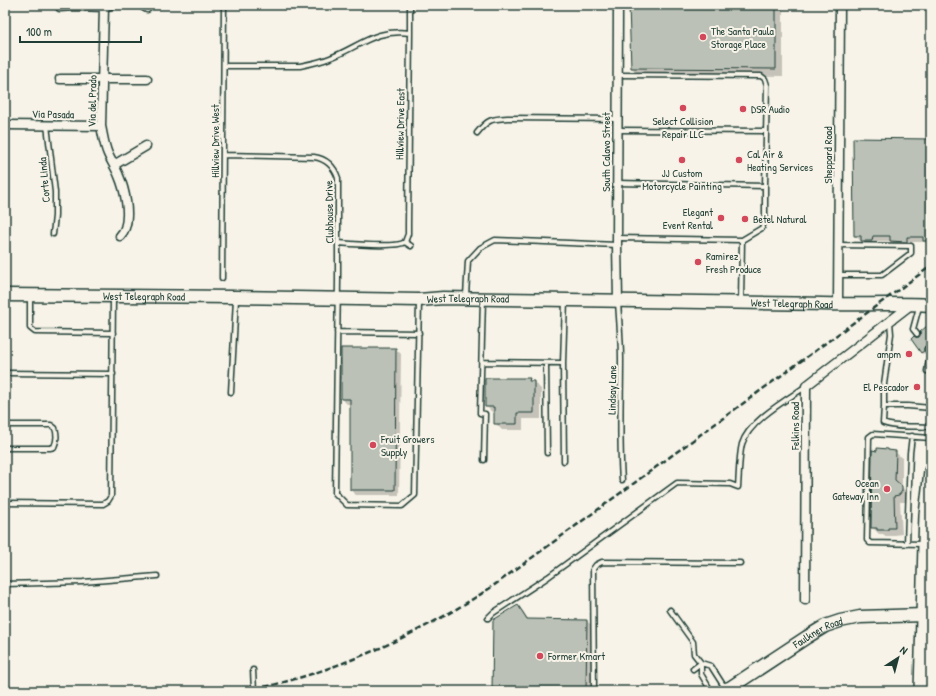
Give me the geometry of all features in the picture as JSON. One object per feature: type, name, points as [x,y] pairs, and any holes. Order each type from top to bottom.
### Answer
[{"type":"main road","name":"West Telegraph Road","points":[[5,295],[419,300],[443,298],[565,299],[921,305]]},
{"type":"main road","points":[[921,691],[926,515],[931,471]]},
{"type":"main road","name":"Faulkner Road","points":[[726,691],[807,637],[825,626],[840,620],[860,616],[924,614]]},
{"type":"street","name":"South Calavo Street","points":[[618,5],[618,300]]},
{"type":"street","name":"Sheppard Road","points":[[838,304],[840,5]]},
{"type":"street","points":[[60,7],[107,6]]},
{"type":"street","name":"Via del Prado","points":[[107,6],[102,126],[107,152],[120,176],[124,190],[127,220],[125,229],[120,236]]},
{"type":"street","points":[[60,80],[146,79]]},
{"type":"street","name":"Via Pasada","points":[[5,125],[102,126]]},
{"type":"street","points":[[114,165],[146,146]]},
{"type":"street","points":[[806,386],[890,322],[921,305]]},
{"type":"street","name":"Felkins Road","points":[[805,600],[806,386]]},
{"type":"lane","name":"Hillview Drive West","points":[[222,278],[224,5]]},
{"type":"lane","name":"Hillview Drive East","points":[[405,242],[408,234],[410,5]]},
{"type":"lane","points":[[224,66],[308,65],[330,58],[380,34],[399,32],[410,33]]},
{"type":"lane","points":[[466,298],[468,261],[480,248],[495,240],[742,240],[762,228],[765,220],[767,85],[765,79],[761,76],[618,75]]},
{"type":"lane","points":[[477,133],[485,123],[496,119],[618,119]]},
{"type":"lane","name":"Corte Linda","points":[[47,125],[55,192],[53,234]]},
{"type":"lane","points":[[617,130],[766,131]]},
{"type":"lane","name":"Clubhouse Drive","points":[[224,155],[314,157],[330,163],[336,171],[338,178],[338,299],[335,493],[347,505],[402,506],[415,495],[419,300]]},
{"type":"lane","points":[[617,183],[765,186]]},
{"type":"lane","points":[[741,302],[742,240]]},
{"type":"lane","points":[[338,243],[402,244],[405,242],[411,246]]},
{"type":"lane","points":[[838,246],[911,246],[911,253],[882,275],[838,275]]},
{"type":"lane","points":[[30,295],[30,328],[35,332],[113,333]]},
{"type":"lane","points":[[5,503],[103,504],[108,501],[111,496],[113,296]]},
{"type":"lane","points":[[231,392],[236,297]]},
{"type":"lane","points":[[483,299],[480,413],[485,414],[484,460]]},
{"type":"lane","points":[[564,461],[563,363],[565,299]]},
{"type":"lane","name":"Lindsay Lane","points":[[618,300],[621,357],[620,464],[622,480]]},
{"type":"lane","points":[[917,334],[913,329],[921,305]]},
{"type":"lane","points":[[890,322],[891,334],[884,384],[883,423],[890,426],[924,426],[931,428]]},
{"type":"lane","points":[[337,332],[418,333]]},
{"type":"lane","points":[[927,349],[930,353],[927,371],[931,372]]},
{"type":"lane","points":[[482,362],[563,363]]},
{"type":"lane","points":[[546,363],[547,453]]},
{"type":"lane","points":[[5,373],[113,374]]},
{"type":"lane","points":[[488,618],[493,613],[548,577],[677,483],[730,484],[738,487],[742,444],[752,426],[806,386]]},
{"type":"lane","points":[[884,406],[931,408]]},
{"type":"lane","points":[[5,425],[51,425],[55,428],[56,432],[56,443],[54,447],[5,448]]},
{"type":"lane","points":[[925,544],[870,543],[867,540],[869,437],[873,434],[931,438]]},
{"type":"lane","points":[[907,544],[910,453],[912,436]]},
{"type":"lane","points":[[594,691],[593,570],[596,564],[602,562],[740,563]]},
{"type":"lane","points":[[5,584],[83,582],[157,576]]},
{"type":"lane","points":[[670,610],[693,642],[694,654],[701,663],[711,666],[726,691]]},
{"type":"lane","points":[[693,669],[701,663]]},
{"type":"lane","points":[[701,663],[701,674],[711,691]]},
{"type":"lane","points":[[253,670],[254,691]]},
{"type":"building","name":"The Santa Paula Storage Place","points":[[629,5],[776,5],[776,69],[631,68]]},
{"type":"building","points":[[853,138],[931,139],[931,241],[923,241],[923,237],[907,237],[907,242],[890,241],[890,236],[873,236],[872,241],[861,241],[861,236],[854,236]]},
{"type":"building","points":[[927,326],[931,332],[931,346],[925,346],[924,351],[921,353],[911,339],[914,336],[919,337],[920,332]]},
{"type":"building","name":"Fruit Growers Supply","points":[[341,348],[396,348],[395,490],[350,490],[350,399],[341,399]]},
{"type":"building","points":[[485,378],[530,378],[529,381],[534,381],[534,413],[517,413],[517,424],[494,424],[494,407],[485,407]]},
{"type":"building","name":"Ocean Gateway Inn","points":[[877,448],[896,451],[895,480],[902,486],[902,491],[899,495],[894,496],[895,528],[888,528],[888,530],[877,530],[877,528],[871,528],[872,450],[877,451]]},
{"type":"building","name":"Former Kmart","points":[[518,605],[527,619],[587,620],[586,691],[492,691],[493,620]]},
{"type":"railway","points":[[247,691],[307,675],[366,654],[422,628],[491,588],[931,266]]},
{"type":"place","name":"The Santa Paula Storage Place","points":[[703,37]]},
{"type":"place","name":"Select Collision Repair LLC","points":[[683,108]]},
{"type":"place","name":"DSR Audio","points":[[743,109]]},
{"type":"place","name":"JJ Custom Motorcycle Painting","points":[[682,160]]},
{"type":"place","name":"Cal Air & Heating Services","points":[[739,160]]},
{"type":"place","name":"Elegant Event Rental","points":[[721,218]]},
{"type":"place","name":"Betel Natural","points":[[745,219]]},
{"type":"place","name":"Ramirez Fresh Produce","points":[[698,262]]},
{"type":"place","name":"ampm","points":[[909,354]]},
{"type":"place","name":"El Pescador","points":[[917,387]]},
{"type":"place","name":"Fruit Growers Supply","points":[[373,445]]},
{"type":"place","name":"Ocean Gateway Inn","points":[[887,489]]},
{"type":"place","name":"Former Kmart","points":[[540,656]]}]
